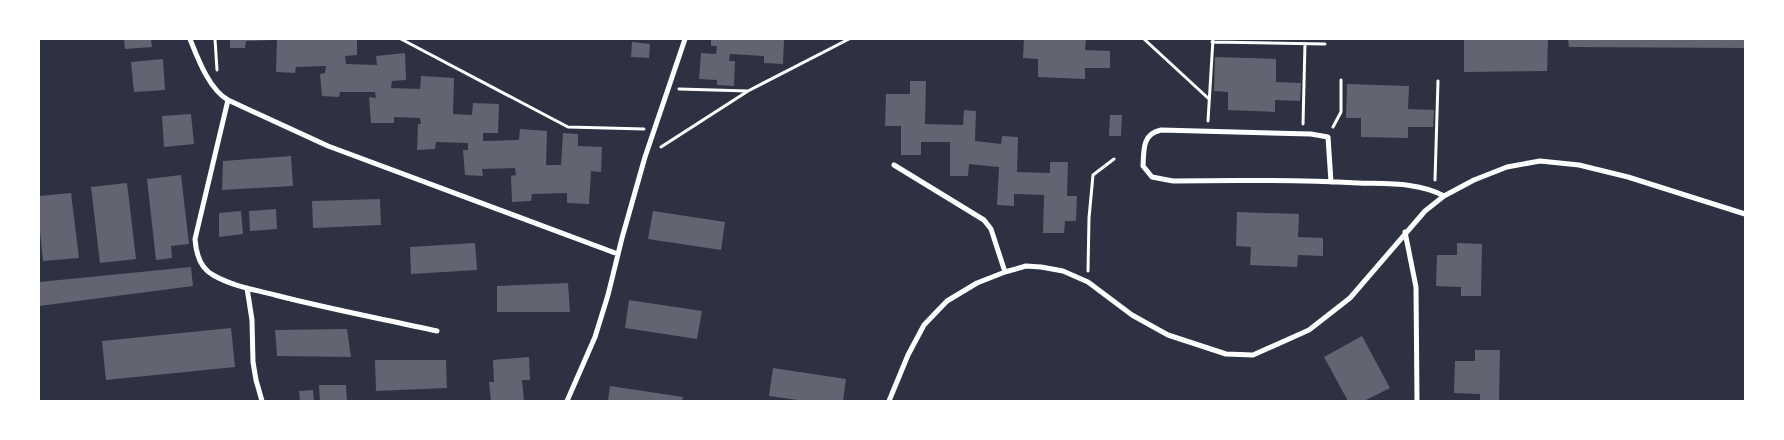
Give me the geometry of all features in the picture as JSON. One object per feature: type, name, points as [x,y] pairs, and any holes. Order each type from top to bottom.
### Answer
[{"type":"street","points":[[190,39],[212,85],[219,94],[228,100],[328,146],[618,254]]},
{"type":"street","points":[[567,401],[595,337],[645,156],[685,39]]},
{"type":"street","points":[[228,100],[197,233],[196,250],[204,268],[229,283],[247,288],[293,300],[437,330]]},
{"type":"street","points":[[1332,182],[1328,137],[1303,134],[1161,130],[1153,132],[1147,139],[1144,149],[1143,166],[1152,177],[1173,181],[1332,182],[1405,185],[1435,191],[1444,196]]},
{"type":"street","points":[[889,401],[908,355],[924,325],[947,301],[977,283],[1026,266],[1063,272],[1088,282],[1132,314],[1168,335],[1226,354],[1253,355],[1309,330],[1350,298],[1405,232],[1425,211],[1444,196],[1474,180],[1507,167],[1540,162],[1579,165],[1628,177],[1745,214]]},
{"type":"street","points":[[894,166],[984,220],[991,228],[1005,272]]},
{"type":"street","points":[[1405,232],[1416,287],[1417,401]]},
{"type":"street","points":[[247,288],[252,320],[253,362],[262,401],[258,401]]},
{"type":"path","points":[[215,39],[219,94]]},
{"type":"path","points":[[402,39],[568,127],[654,129]]},
{"type":"path","points":[[645,156],[748,91],[849,39]]},
{"type":"path","points":[[1144,39],[1210,99]]},
{"type":"path","points":[[1318,39],[1318,44]]},
{"type":"path","points":[[1207,131],[1213,41],[1325,44]]},
{"type":"path","points":[[1303,134],[1305,44]]},
{"type":"path","points":[[1328,137],[1341,112],[1341,80]]},
{"type":"path","points":[[1435,191],[1438,81]]},
{"type":"path","points":[[668,88],[748,91]]},
{"type":"path","points":[[1088,282],[1093,176],[1114,159]]},
{"type":"building","points":[[124,39],[151,39],[152,47],[125,49]]},
{"type":"building","points":[[230,39],[275,40],[246,41],[245,48],[230,48]]},
{"type":"building","points":[[277,39],[357,39],[357,55],[345,56],[346,64],[377,65],[376,56],[405,53],[406,80],[392,81],[391,88],[420,89],[421,76],[454,78],[453,114],[472,115],[473,103],[499,104],[498,133],[483,133],[483,141],[519,140],[520,129],[547,131],[546,165],[561,165],[563,133],[578,134],[578,146],[602,147],[601,172],[591,171],[589,204],[567,203],[567,193],[532,194],[531,201],[512,202],[511,176],[516,175],[515,168],[482,169],[483,176],[465,175],[463,150],[468,150],[468,143],[436,142],[435,149],[417,150],[418,124],[421,124],[420,118],[394,117],[394,123],[371,123],[369,97],[376,98],[375,92],[340,92],[339,97],[322,96],[320,74],[325,73],[326,66],[296,67],[295,73],[276,72]]},
{"type":"building","points":[[711,39],[784,39],[783,64],[764,63],[764,56],[730,54],[729,61],[735,61],[734,86],[717,85],[717,80],[699,79],[701,53],[716,54],[717,46],[711,46]]},
{"type":"building","points":[[1024,39],[1086,39],[1085,50],[1110,51],[1110,68],[1085,68],[1085,79],[1038,77],[1038,59],[1023,58]]},
{"type":"building","points":[[1464,39],[1548,39],[1547,71],[1464,72]]},
{"type":"building","points":[[1568,39],[1745,39],[1745,48],[1569,47]]},
{"type":"building","points":[[632,42],[650,44],[649,58],[631,57]]},
{"type":"building","points":[[1215,57],[1276,59],[1276,82],[1301,83],[1300,101],[1275,100],[1275,112],[1228,110],[1228,92],[1214,91]]},
{"type":"building","points":[[163,59],[165,90],[134,92],[131,62]]},
{"type":"building","points":[[910,81],[926,81],[925,124],[963,125],[964,110],[976,111],[975,141],[1001,144],[1002,136],[1018,137],[1017,172],[1050,173],[1050,162],[1068,162],[1067,196],[1077,196],[1076,221],[1065,221],[1064,233],[1043,233],[1044,195],[1014,194],[1014,206],[997,205],[999,167],[969,164],[968,176],[950,176],[950,142],[921,142],[921,155],[901,155],[901,126],[885,126],[886,94],[910,94]]},
{"type":"building","points":[[1347,84],[1409,86],[1408,109],[1434,110],[1433,127],[1408,127],[1408,138],[1361,137],[1361,118],[1346,118]]},
{"type":"building","points":[[191,114],[194,144],[164,147],[162,116]]},
{"type":"building","points":[[1110,115],[1122,115],[1121,136],[1109,136]]},
{"type":"building","points":[[291,156],[293,186],[222,190],[223,161]]},
{"type":"building","points":[[181,175],[189,244],[171,246],[172,258],[156,260],[147,179]]},
{"type":"building","points":[[127,183],[136,259],[100,263],[91,187]]},
{"type":"building","points":[[71,193],[79,258],[43,261],[39,222],[39,196]]},
{"type":"building","points":[[380,199],[381,225],[313,228],[312,201]]},
{"type":"building","points":[[276,209],[277,229],[250,231],[249,211]]},
{"type":"building","points":[[241,211],[243,234],[219,237],[219,213]]},
{"type":"building","points":[[653,211],[725,222],[721,250],[648,239]]},
{"type":"building","points":[[1237,212],[1299,214],[1298,237],[1323,238],[1323,256],[1298,255],[1297,267],[1250,265],[1251,247],[1236,246]]},
{"type":"building","points":[[475,243],[477,270],[411,274],[410,247]]},
{"type":"building","points":[[1457,243],[1482,244],[1481,296],[1461,296],[1461,287],[1436,286],[1437,255],[1457,255]]},
{"type":"building","points":[[191,267],[193,286],[39,306],[39,282]]},
{"type":"building","points":[[568,283],[570,312],[497,312],[497,286]]},
{"type":"building","points":[[629,300],[702,311],[697,339],[625,328]]},
{"type":"building","points":[[231,328],[235,367],[106,380],[102,341]]},
{"type":"building","points":[[347,329],[351,357],[277,356],[275,330]]},
{"type":"building","points":[[1362,336],[1390,388],[1364,401],[1348,401],[1324,357]]},
{"type":"building","points":[[1475,350],[1500,350],[1499,401],[1480,401],[1480,394],[1454,393],[1455,361],[1475,361]]},
{"type":"building","points":[[529,357],[530,380],[522,380],[524,401],[491,401],[489,382],[494,382],[493,360]]},
{"type":"building","points":[[375,360],[446,360],[447,388],[376,391]]},
{"type":"building","points":[[773,368],[846,379],[843,401],[805,401],[769,396]]},
{"type":"building","points":[[319,385],[346,385],[347,401],[320,401]]},
{"type":"building","points":[[610,386],[683,397],[682,401],[608,401]]},
{"type":"building","points":[[313,390],[314,401],[300,401],[299,391]]}]
